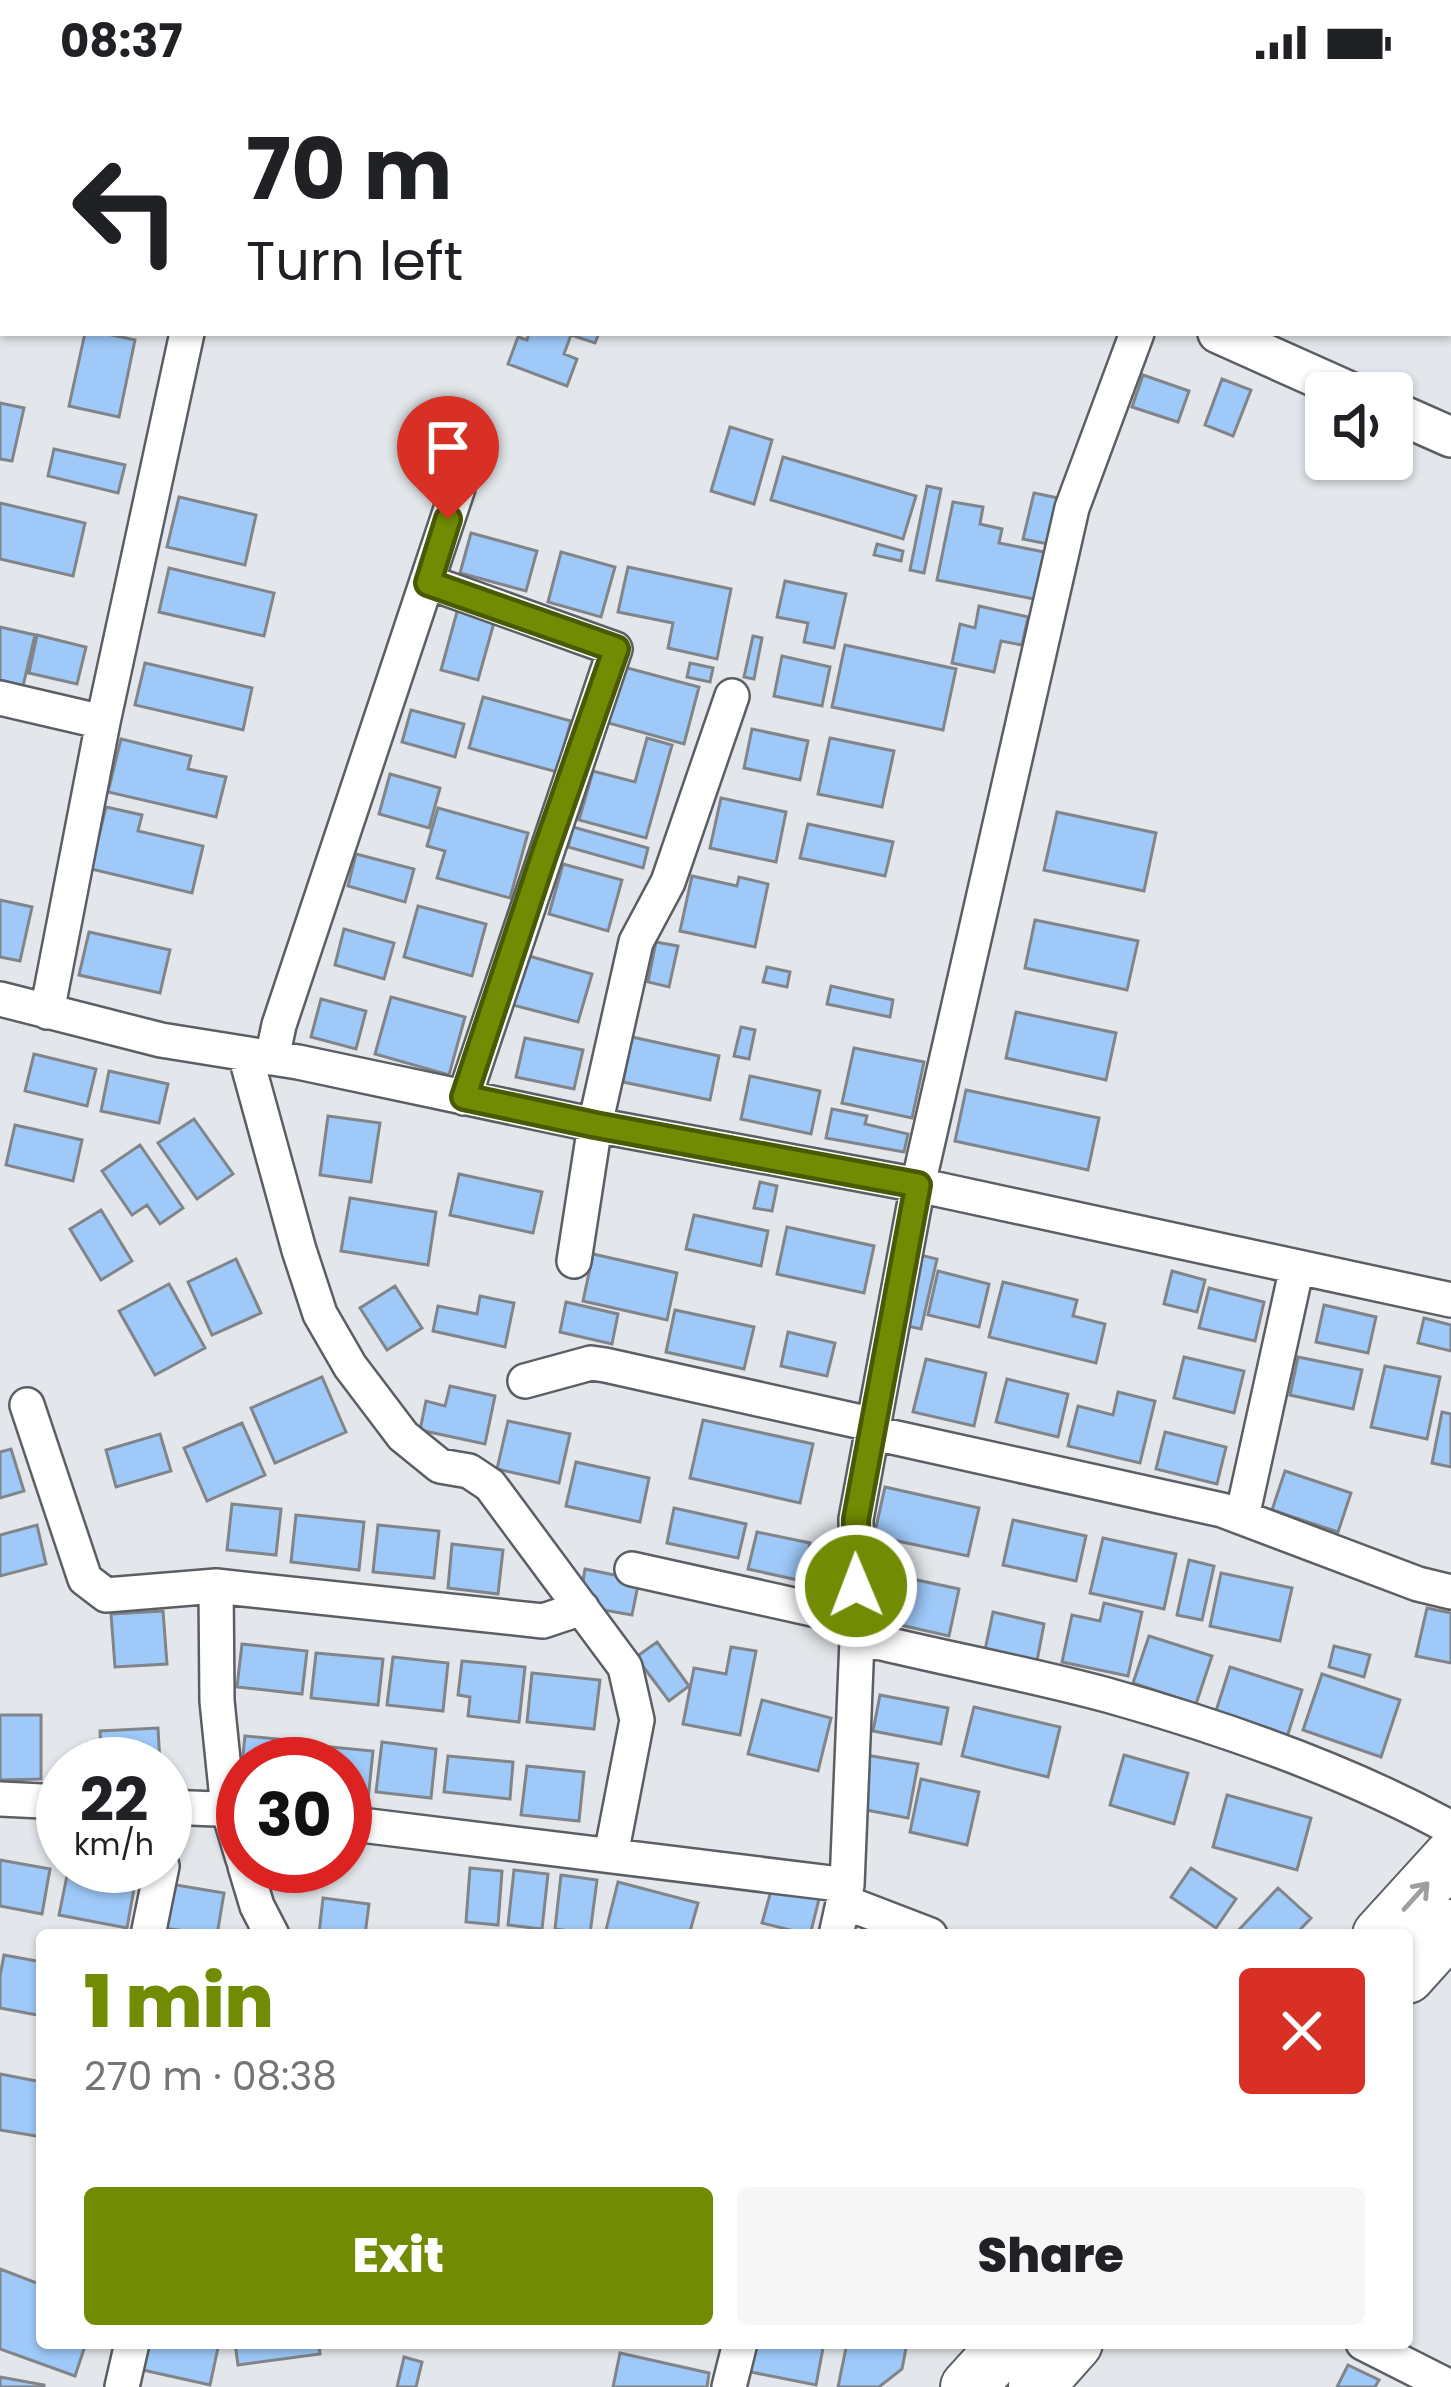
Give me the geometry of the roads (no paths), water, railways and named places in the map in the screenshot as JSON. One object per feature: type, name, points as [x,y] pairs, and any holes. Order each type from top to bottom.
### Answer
[{"type":"highway","points":[[1385,1929],[1451,1857]]},
{"type":"highway","points":[[1413,1969],[1451,1927]]},
{"type":"highway","points":[[968,2387],[1003,2349]]},
{"type":"highway","points":[[1036,2387],[1070,2349]]},
{"type":"street","points":[[47,1012],[103,722],[186,336]]},
{"type":"street","points":[[842,1907],[857,1630],[856,1519],[918,1185],[1072,508],[1136,336]]},
{"type":"street","points":[[1225,336],[1305,372]]},
{"type":"street","points":[[1413,420],[1451,437]]},
{"type":"street","points":[[458,488],[279,1025],[258,1056],[299,1250],[320,1314],[350,1366],[403,1436],[425,1457],[440,1466],[469,1471],[490,1485],[625,1667],[637,1720],[611,1856]]},
{"type":"street","points":[[428,583],[616,649],[464,1097]]},
{"type":"street","points":[[574,1261],[595,1125],[636,942],[668,882],[731,696]]},
{"type":"street","points":[[0,698],[103,722]]},
{"type":"street","points":[[0,999],[160,1040],[918,1185],[1451,1300]]},
{"type":"street","points":[[1242,1517],[1297,1267]]},
{"type":"street","points":[[525,1381],[591,1364],[605,1365],[1222,1510],[1451,1592]]},
{"type":"street","points":[[26,1405],[86,1580],[106,1595],[215,1586],[544,1621],[582,1608]]},
{"type":"street","points":[[632,1569],[857,1630],[927,1654],[1127,1702],[1249,1741],[1399,1799],[1451,1828]]},
{"type":"street","points":[[215,1586],[217,1701],[223,1737]]},
{"type":"street","points":[[0,1799],[36,1801]]},
{"type":"street","points":[[372,1826],[611,1856],[842,1907],[911,1929]]},
{"type":"street","points":[[149,1929],[157,1893]]},
{"type":"street","points":[[253,1893],[269,1929]]},
{"type":"street","points":[[122,2387],[131,2349]]},
{"type":"street","points":[[729,2387],[738,2349]]},
{"type":"street","points":[[1375,2349],[1450,2387]]}]
